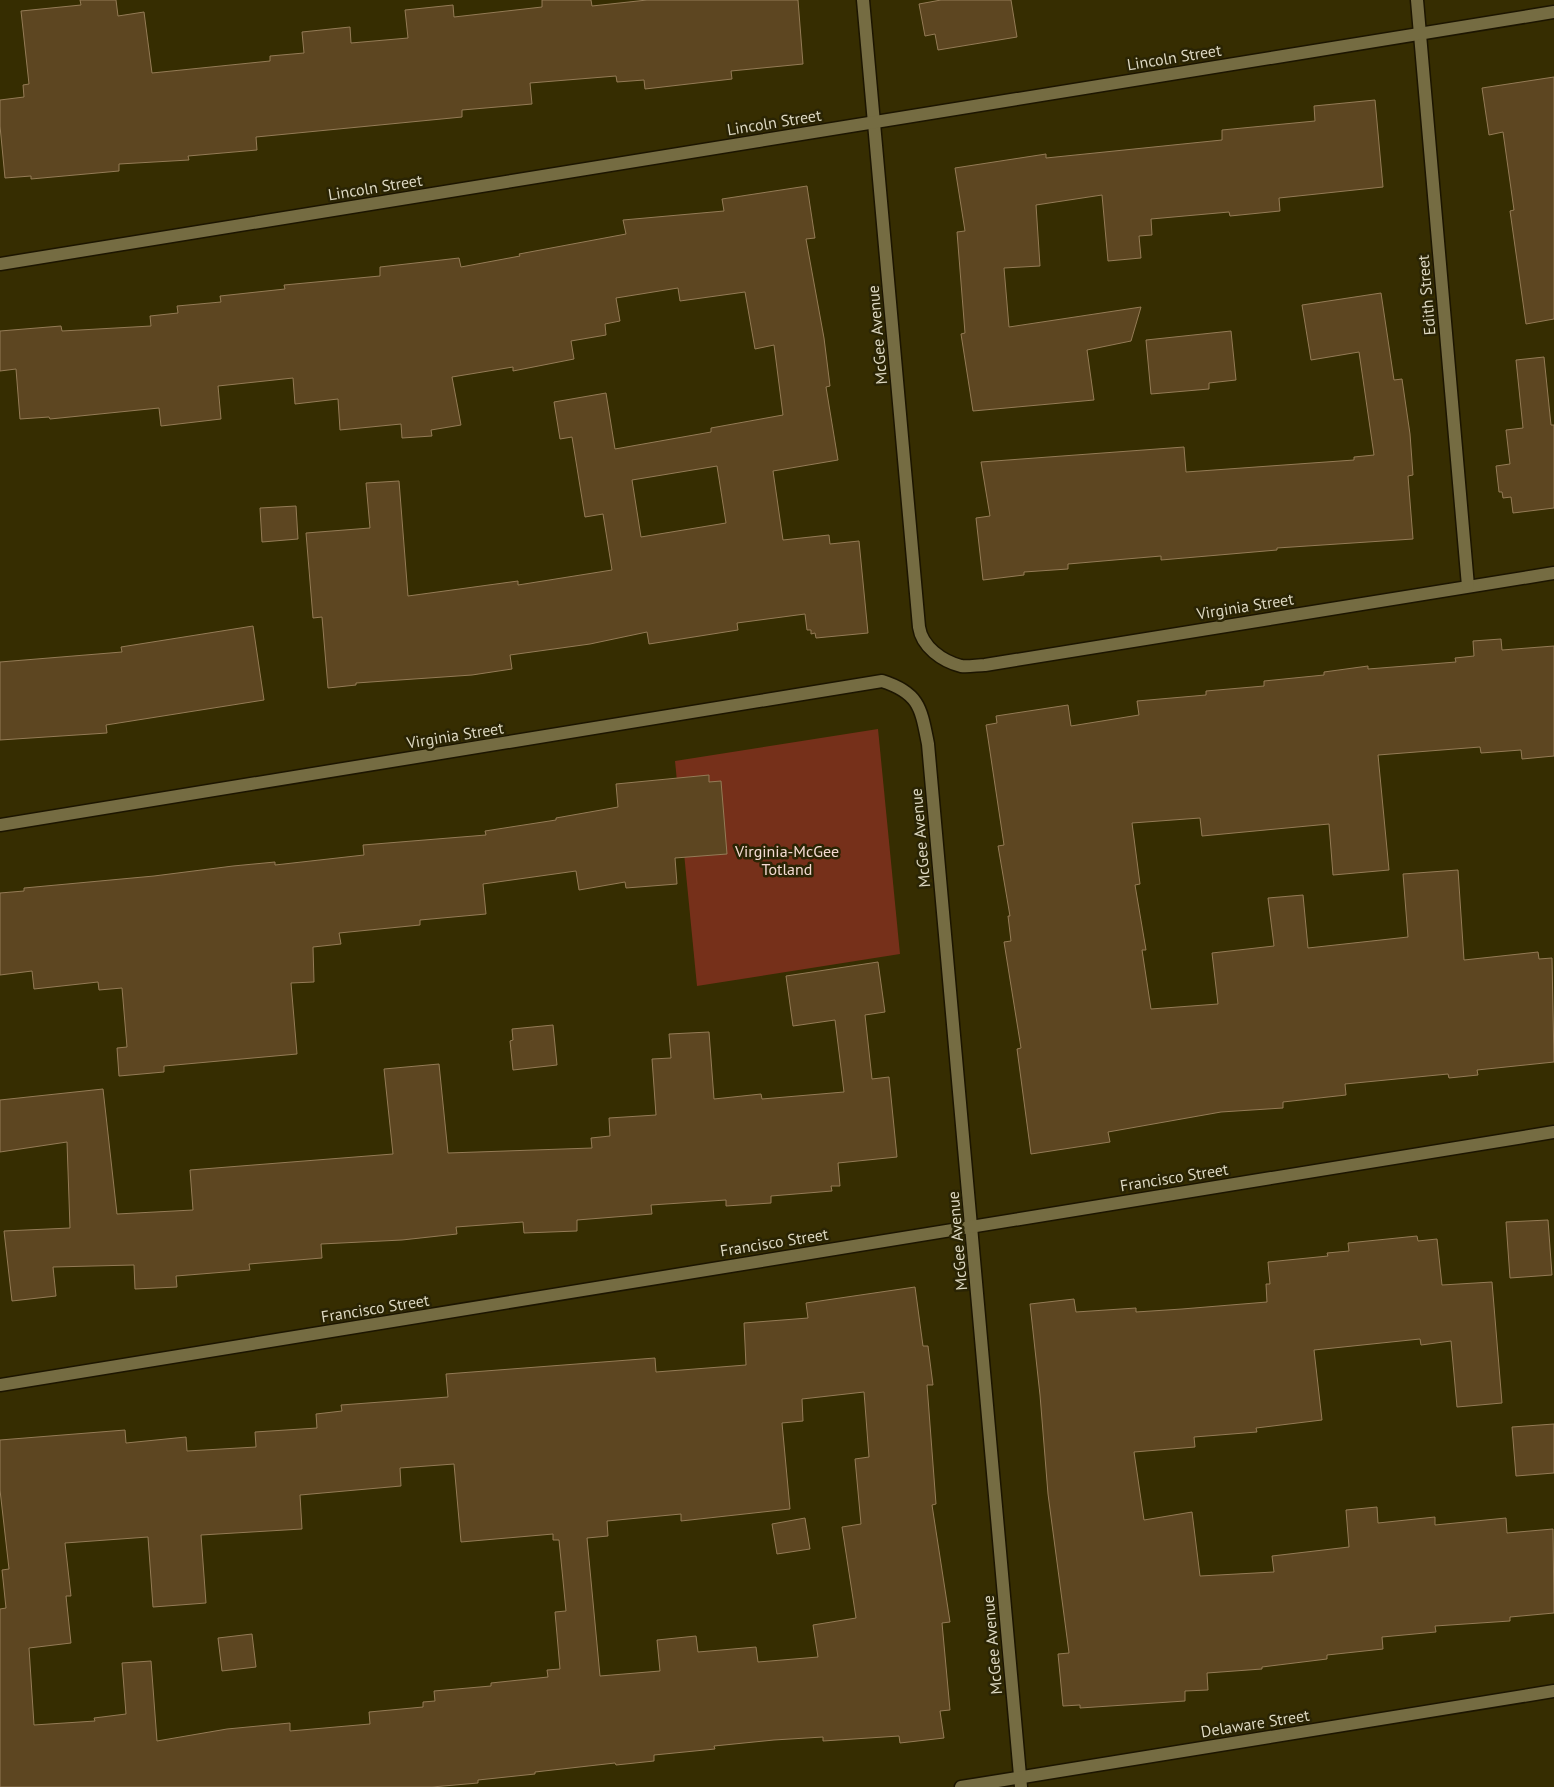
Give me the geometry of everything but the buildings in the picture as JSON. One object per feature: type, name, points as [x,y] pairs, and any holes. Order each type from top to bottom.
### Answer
[{"type":"street","name":"McGee Avenue","points":[[863,0],[919,627],[920,633],[931,650],[942,658]]},
{"type":"street","name":"Edith Street","points":[[1417,0],[1468,586]]},
{"type":"street","name":"Lincoln Street","points":[[0,264],[1554,12]]},
{"type":"street","name":"Virginia Street","points":[[942,658],[963,666],[985,665],[1554,573]]},
{"type":"street","name":"Virginia Street","points":[[0,824],[882,682],[901,687],[912,696]]},
{"type":"street","name":"McGee Avenue","points":[[912,696],[922,716],[928,744],[1021,1782]]},
{"type":"street","name":"Francisco Street","points":[[0,1385],[1554,1132]]},
{"type":"street","name":"Delaware Street","points":[[961,1787],[1021,1782],[1554,1691]]},
{"type":"green space","name":"Virginia-McGee Totland","points":[[878,729],[900,954],[697,986],[675,761]]}]
